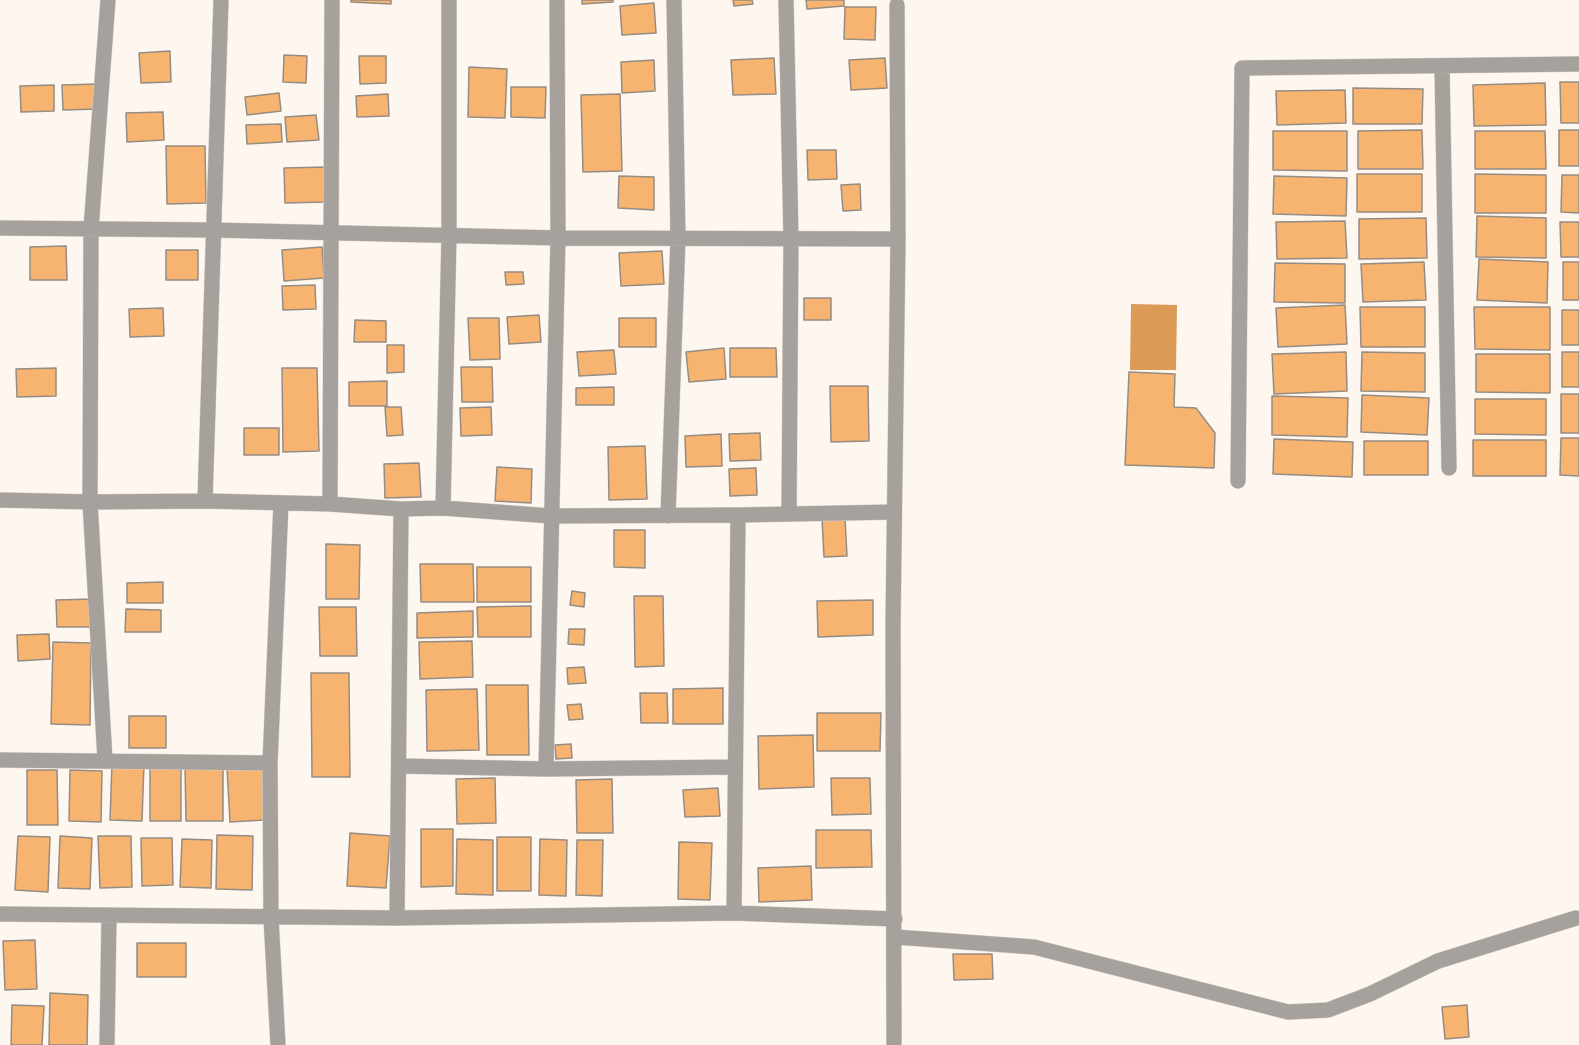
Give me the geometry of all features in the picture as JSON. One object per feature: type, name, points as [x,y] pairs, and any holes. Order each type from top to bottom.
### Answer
[{"type":"street","points":[[105,760],[90,502],[91,229],[108,0]]},
{"type":"street","points":[[205,501],[221,0]]},
{"type":"street","points":[[330,504],[332,0]]},
{"type":"street","points":[[443,508],[449,0]]},
{"type":"street","points":[[546,769],[558,238],[557,0]]},
{"type":"street","points":[[668,516],[678,238],[674,0]]},
{"type":"street","points":[[786,0],[791,238],[789,514]]},
{"type":"street","points":[[894,1045],[893,638],[898,239],[897,5]]},
{"type":"street","points":[[1238,481],[1242,68],[1579,64]]},
{"type":"street","points":[[1442,66],[1449,468]]},
{"type":"street","points":[[0,228],[332,232],[558,238],[898,239]]},
{"type":"street","points":[[0,500],[281,502],[402,509],[443,508],[551,516],[894,512]]},
{"type":"street","points":[[278,1045],[271,918],[270,763],[281,502]]},
{"type":"street","points":[[397,918],[402,509]]},
{"type":"street","points":[[734,914],[738,515]]},
{"type":"street","points":[[0,760],[270,763]]},
{"type":"street","points":[[400,766],[546,769],[735,767]]},
{"type":"street","points":[[0,914],[397,918],[734,914],[895,919]]},
{"type":"street","points":[[107,1045],[109,916]]},
{"type":"street","points":[[895,937],[1034,946],[1288,1012],[1328,1010],[1371,994],[1438,962],[1576,918]]},
{"type":"shaded area","points":[[1131,304],[1177,305],[1176,370],[1130,370]]},
{"type":"building","points":[[351,0],[391,0],[391,4],[351,2]]},
{"type":"building","points":[[582,0],[613,0],[613,2],[582,4]]},
{"type":"building","points":[[733,0],[752,0],[753,4],[734,6]]},
{"type":"building","points":[[806,0],[844,0],[844,6],[807,9]]},
{"type":"building","points":[[654,3],[656,33],[622,35],[620,6]]},
{"type":"building","points":[[845,7],[876,7],[875,40],[844,39]]},
{"type":"building","points":[[170,51],[171,82],[141,83],[139,53]]},
{"type":"building","points":[[284,55],[307,56],[306,83],[283,82]]},
{"type":"building","points":[[359,56],[386,56],[386,83],[360,84]]},
{"type":"building","points":[[774,58],[776,94],[733,95],[731,60]]},
{"type":"building","points":[[885,58],[887,88],[851,90],[849,60]]},
{"type":"building","points":[[654,60],[655,91],[622,93],[621,62]]},
{"type":"building","points":[[469,67],[507,69],[505,118],[468,117]]},
{"type":"building","points":[[1560,82],[1579,82],[1579,123],[1561,123]]},
{"type":"building","points":[[1545,83],[1546,125],[1474,126],[1473,85]]},
{"type":"building","points":[[98,84],[99,109],[63,110],[62,85]]},
{"type":"building","points":[[54,85],[54,111],[21,112],[20,86]]},
{"type":"building","points":[[511,87],[546,87],[545,118],[511,117]]},
{"type":"building","points":[[1353,88],[1423,89],[1422,124],[1353,124]]},
{"type":"building","points":[[1345,90],[1346,123],[1277,125],[1276,91]]},
{"type":"building","points":[[279,93],[281,111],[247,115],[245,97]]},
{"type":"building","points":[[388,94],[389,116],[357,117],[356,96]]},
{"type":"building","points":[[620,94],[622,171],[583,172],[581,95]]},
{"type":"building","points":[[163,112],[164,140],[127,142],[126,113]]},
{"type":"building","points":[[316,115],[319,140],[287,142],[285,117]]},
{"type":"building","points":[[281,124],[282,142],[247,144],[246,125]]},
{"type":"building","points":[[1422,130],[1423,169],[1358,169],[1358,131]]},
{"type":"building","points":[[1559,130],[1579,130],[1579,166],[1559,166]]},
{"type":"building","points":[[1273,131],[1347,131],[1347,171],[1273,170]]},
{"type":"building","points":[[1475,131],[1545,131],[1546,169],[1475,169]]},
{"type":"building","points":[[166,146],[205,146],[206,203],[167,204]]},
{"type":"building","points":[[807,150],[836,150],[837,179],[808,180]]},
{"type":"building","points":[[326,167],[327,202],[285,203],[284,168]]},
{"type":"building","points":[[1357,174],[1422,174],[1422,212],[1357,212]]},
{"type":"building","points":[[1475,174],[1546,175],[1546,213],[1475,213]]},
{"type":"building","points":[[1562,175],[1579,175],[1579,213],[1561,212]]},
{"type":"building","points":[[619,176],[654,177],[654,210],[618,208]]},
{"type":"building","points":[[1274,176],[1347,178],[1346,216],[1273,214]]},
{"type":"building","points":[[860,184],[861,210],[843,211],[841,185]]},
{"type":"building","points":[[1477,216],[1546,218],[1546,258],[1476,257]]},
{"type":"building","points":[[1426,218],[1427,258],[1359,259],[1359,219]]},
{"type":"building","points":[[1345,221],[1347,258],[1277,259],[1276,222]]},
{"type":"building","points":[[1560,222],[1579,222],[1579,257],[1561,257]]},
{"type":"building","points":[[66,246],[67,280],[30,280],[30,247]]},
{"type":"building","points":[[322,247],[324,278],[284,281],[282,250]]},
{"type":"building","points":[[166,250],[198,250],[198,280],[166,280]]},
{"type":"building","points":[[662,251],[664,284],[621,286],[619,253]]},
{"type":"building","points":[[1479,259],[1548,262],[1547,303],[1477,300]]},
{"type":"building","points":[[1424,262],[1426,300],[1363,302],[1361,264]]},
{"type":"building","points":[[1563,262],[1579,262],[1579,300],[1563,300]]},
{"type":"building","points":[[1275,263],[1345,264],[1345,303],[1274,302]]},
{"type":"building","points":[[505,272],[523,272],[524,284],[506,285]]},
{"type":"building","points":[[315,285],[316,309],[283,310],[282,286]]},
{"type":"building","points":[[804,298],[831,298],[831,320],[804,320]]},
{"type":"building","points":[[1345,305],[1347,344],[1278,347],[1276,308]]},
{"type":"building","points":[[1360,307],[1425,307],[1425,347],[1361,347]]},
{"type":"building","points":[[1474,307],[1550,307],[1550,350],[1475,349]]},
{"type":"building","points":[[163,308],[164,336],[130,337],[129,309]]},
{"type":"building","points":[[1562,310],[1579,310],[1579,345],[1562,345]]},
{"type":"building","points":[[539,315],[541,342],[509,344],[507,317]]},
{"type":"building","points":[[468,318],[499,318],[500,359],[470,360]]},
{"type":"building","points":[[619,318],[656,318],[656,347],[619,347]]},
{"type":"building","points":[[355,320],[386,321],[386,342],[354,342]]},
{"type":"building","points":[[387,345],[404,345],[404,372],[387,373]]},
{"type":"building","points":[[724,348],[726,379],[689,382],[686,352]]},
{"type":"building","points":[[730,348],[776,348],[777,377],[730,377]]},
{"type":"building","points":[[614,350],[616,374],[579,376],[577,352]]},
{"type":"building","points":[[1346,352],[1347,391],[1274,394],[1272,354]]},
{"type":"building","points":[[1362,352],[1425,353],[1425,392],[1361,391]]},
{"type":"building","points":[[1562,352],[1579,352],[1579,387],[1562,387]]},
{"type":"building","points":[[1476,354],[1550,354],[1550,393],[1476,392]]},
{"type":"building","points":[[461,367],[492,367],[493,402],[462,402]]},
{"type":"building","points":[[56,368],[56,396],[17,397],[16,369]]},
{"type":"building","points":[[282,368],[317,368],[319,451],[283,452]]},
{"type":"building","points":[[1129,372],[1175,374],[1174,407],[1196,408],[1215,433],[1214,468],[1125,465]]},
{"type":"building","points":[[387,381],[387,406],[349,406],[349,382]]},
{"type":"building","points":[[830,386],[868,386],[869,441],[831,442]]},
{"type":"building","points":[[614,387],[614,405],[576,405],[576,388]]},
{"type":"building","points":[[1561,394],[1579,394],[1579,433],[1561,433]]},
{"type":"building","points":[[1362,395],[1429,398],[1427,435],[1361,432]]},
{"type":"building","points":[[1272,396],[1348,398],[1347,437],[1272,435]]},
{"type":"building","points":[[1475,399],[1546,399],[1546,435],[1475,434]]},
{"type":"building","points":[[385,407],[401,407],[403,435],[387,436]]},
{"type":"building","points":[[491,407],[492,435],[461,436],[460,408]]},
{"type":"building","points":[[244,428],[279,428],[279,455],[244,455]]},
{"type":"building","points":[[760,433],[761,460],[730,461],[729,434]]},
{"type":"building","points":[[721,434],[722,466],[686,467],[685,436]]},
{"type":"building","points":[[1561,438],[1579,438],[1579,476],[1560,475]]},
{"type":"building","points":[[1274,439],[1353,442],[1352,477],[1273,474]]},
{"type":"building","points":[[1473,440],[1546,440],[1546,476],[1473,476]]},
{"type":"building","points":[[1364,441],[1428,441],[1428,475],[1364,475]]},
{"type":"building","points":[[645,446],[647,499],[609,500],[608,447]]},
{"type":"building","points":[[419,463],[421,497],[385,498],[384,464]]},
{"type":"building","points":[[497,467],[532,469],[531,503],[495,501]]},
{"type":"building","points":[[756,468],[757,495],[730,496],[729,469]]},
{"type":"building","points":[[845,518],[847,556],[824,557],[822,519]]},
{"type":"building","points":[[614,530],[645,530],[645,568],[614,567]]},
{"type":"building","points":[[326,544],[360,545],[359,599],[326,599]]},
{"type":"building","points":[[420,564],[473,564],[474,602],[421,602]]},
{"type":"building","points":[[477,567],[531,567],[531,602],[477,602]]},
{"type":"building","points":[[163,582],[163,603],[127,603],[127,583]]},
{"type":"building","points":[[572,591],[585,593],[584,607],[570,605]]},
{"type":"building","points":[[634,596],[663,596],[664,666],[635,667]]},
{"type":"building","points":[[93,599],[93,627],[57,627],[56,600]]},
{"type":"building","points":[[873,600],[873,635],[818,637],[817,601]]},
{"type":"building","points":[[531,606],[531,637],[478,637],[477,607]]},
{"type":"building","points":[[319,607],[356,607],[357,656],[320,656]]},
{"type":"building","points":[[126,609],[161,610],[161,632],[125,632]]},
{"type":"building","points":[[473,611],[473,637],[417,638],[417,613]]},
{"type":"building","points":[[569,629],[585,629],[584,645],[568,644]]},
{"type":"building","points":[[49,634],[50,659],[18,661],[17,635]]},
{"type":"building","points":[[472,641],[473,677],[420,679],[419,642]]},
{"type":"building","points":[[53,642],[91,643],[90,725],[51,724]]},
{"type":"building","points":[[584,667],[586,683],[568,684],[567,668]]},
{"type":"building","points":[[311,673],[349,673],[350,777],[312,777]]},
{"type":"building","points":[[486,685],[528,685],[529,755],[487,755]]},
{"type":"building","points":[[723,688],[723,724],[673,724],[673,689]]},
{"type":"building","points":[[477,689],[479,750],[427,751],[426,690]]},
{"type":"building","points":[[640,693],[667,693],[668,723],[641,723]]},
{"type":"building","points":[[581,704],[583,719],[569,720],[567,705]]},
{"type":"building","points":[[817,713],[881,713],[880,751],[817,751]]},
{"type":"building","points":[[129,716],[166,716],[166,748],[129,748]]},
{"type":"building","points":[[813,735],[814,787],[759,789],[758,736]]},
{"type":"building","points":[[571,744],[572,758],[556,759],[555,745]]},
{"type":"building","points":[[112,763],[144,764],[142,821],[110,820]]},
{"type":"building","points":[[150,766],[181,766],[181,821],[150,821]]},
{"type":"building","points":[[185,766],[223,766],[223,821],[186,821]]},
{"type":"building","points":[[263,767],[265,820],[230,822],[227,768]]},
{"type":"building","points":[[27,770],[57,770],[58,825],[27,825]]},
{"type":"building","points":[[70,770],[102,771],[101,822],[69,821]]},
{"type":"building","points":[[495,778],[496,823],[457,824],[456,779]]},
{"type":"building","points":[[831,778],[870,778],[871,814],[832,815]]},
{"type":"building","points":[[612,779],[613,833],[577,833],[576,780]]},
{"type":"building","points":[[718,788],[720,816],[685,817],[683,790]]},
{"type":"building","points":[[421,829],[453,829],[453,886],[421,887]]},
{"type":"building","points":[[816,830],[871,830],[872,867],[816,868]]},
{"type":"building","points":[[350,833],[390,836],[386,888],[347,886]]},
{"type":"building","points":[[217,835],[253,836],[252,890],[216,889]]},
{"type":"building","points":[[18,836],[50,837],[48,892],[15,890]]},
{"type":"building","points":[[60,836],[92,838],[90,889],[58,888]]},
{"type":"building","points":[[98,836],[131,836],[132,887],[100,888]]},
{"type":"building","points":[[497,837],[531,837],[531,891],[497,891]]},
{"type":"building","points":[[141,838],[172,838],[173,885],[142,886]]},
{"type":"building","points":[[182,839],[212,840],[211,888],[180,887]]},
{"type":"building","points":[[457,839],[493,840],[493,895],[456,894]]},
{"type":"building","points":[[540,839],[567,840],[566,896],[539,895]]},
{"type":"building","points":[[577,840],[603,840],[602,896],[576,895]]},
{"type":"building","points":[[679,842],[712,843],[710,900],[678,899]]},
{"type":"building","points":[[811,866],[812,900],[759,902],[758,868]]},
{"type":"building","points":[[35,940],[37,989],[5,990],[3,941]]},
{"type":"building","points":[[137,943],[186,943],[186,977],[137,977]]},
{"type":"building","points":[[953,954],[992,954],[993,979],[954,980]]},
{"type":"building","points":[[50,993],[88,995],[87,1045],[49,1045]]},
{"type":"building","points":[[12,1005],[44,1006],[42,1045],[11,1045]]},
{"type":"building","points":[[1467,1005],[1469,1037],[1445,1039],[1442,1007]]}]
